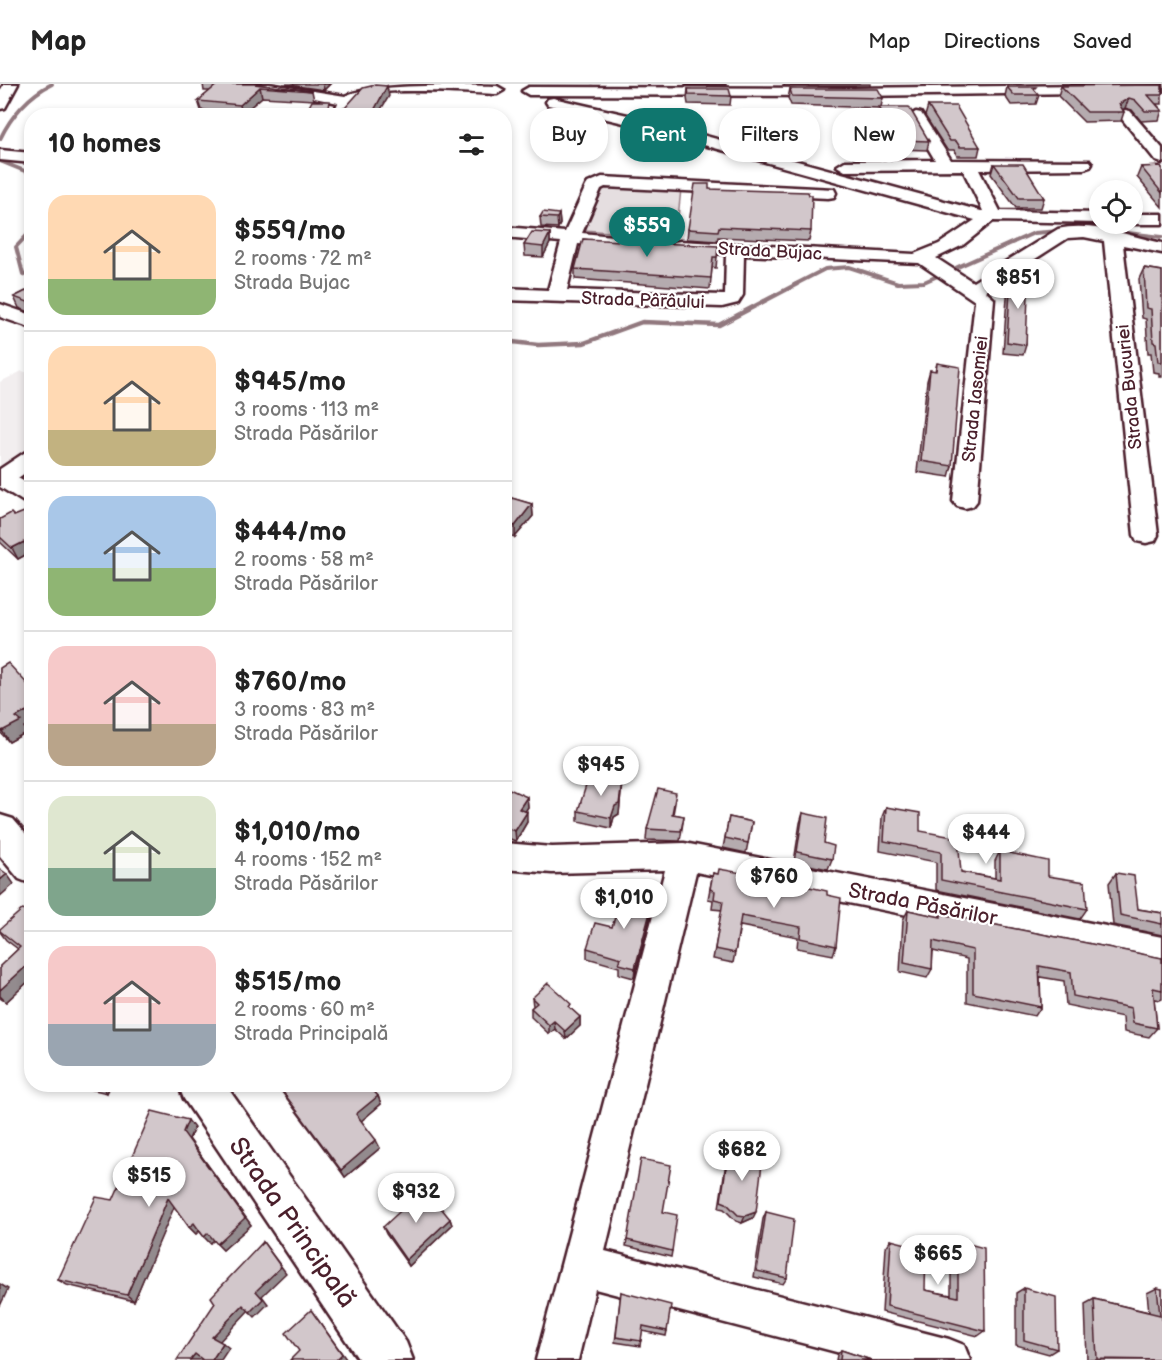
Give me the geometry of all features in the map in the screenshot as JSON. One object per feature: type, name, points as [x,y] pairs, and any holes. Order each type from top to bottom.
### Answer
[{"type":"main road","points":[[0,830],[24,858]]},
{"type":"main road","name":"Strada Principală","points":[[204,1092],[388,1360]]},
{"type":"street","points":[[0,105],[11,84]]},
{"type":"street","points":[[232,84],[310,93],[348,101]]},
{"type":"street","points":[[342,108],[360,87],[511,91],[841,92],[1162,88]]},
{"type":"street","points":[[511,91],[567,107],[627,119],[960,211],[989,217],[1089,218]]},
{"type":"street","points":[[1125,114],[1162,158]]},
{"type":"street","points":[[916,116],[946,166]]},
{"type":"street","points":[[0,155],[24,157]]},
{"type":"street","points":[[845,166],[1084,164]]},
{"type":"street","points":[[923,258],[939,251],[989,217],[992,209],[969,165]]},
{"type":"street","points":[[556,297],[571,238],[594,186],[602,182],[828,193]]},
{"type":"street","points":[[1143,219],[1162,219]]},
{"type":"street","points":[[972,291],[1064,233],[1084,232],[1162,248]]},
{"type":"street","name":"Strada Bujac","points":[[512,233],[735,250],[923,258]]},
{"type":"street","name":"Strada Bucuriei","points":[[1113,239],[1146,535]]},
{"type":"street","name":"Strada Pârâului","points":[[512,294],[712,302],[731,299],[734,295],[735,250]]},
{"type":"street","name":"Strada Iasomiei","points":[[923,258],[985,299],[965,501]]},
{"type":"street","points":[[0,310],[24,319]]},
{"type":"street","points":[[24,463],[1,479],[24,492]]},
{"type":"street","points":[[557,1360],[684,856]]},
{"type":"street","name":"Strada Păsărilor","points":[[512,857],[552,860],[684,856],[1162,952]]},
{"type":"street","points":[[581,1265],[949,1360]]},
{"type":"shaded area","points":[[605,186],[681,189],[676,237],[583,230]]},
{"type":"shaded area","points":[[24,372],[24,455],[0,472],[0,382]]},
{"type":"building","points":[[218,84],[254,84],[312,91],[260,87],[240,105],[198,101]]},
{"type":"building","points":[[375,85],[387,86],[375,108],[345,108],[363,88]]},
{"type":"building","points":[[1162,85],[1162,95],[1148,95],[1162,111],[1145,111],[1135,100],[1129,98],[1119,104],[1124,112],[1087,112],[1061,86]]},
{"type":"building","points":[[1007,87],[1036,87],[1034,89],[1039,95],[1014,95]]},
{"type":"building","points":[[688,89],[729,89],[731,96],[689,95]]},
{"type":"building","points":[[790,89],[878,89],[883,98],[792,96]]},
{"type":"building","points":[[312,101],[330,101],[329,108],[308,108]]},
{"type":"building","points":[[928,106],[956,106],[980,147],[960,147],[956,141],[950,141]]},
{"type":"building","points":[[879,107],[910,108],[880,108]]},
{"type":"building","points":[[916,119],[929,141],[916,141]]},
{"type":"building","points":[[994,164],[1023,164],[1044,198],[1019,198]]},
{"type":"building","points":[[1161,166],[1162,168],[1162,193],[1141,167]]},
{"type":"building","points":[[695,184],[709,184],[709,189],[808,192],[812,195],[811,231],[719,227],[718,231],[688,229]]},
{"type":"building","points":[[543,212],[559,214],[557,218],[540,217]]},
{"type":"building","points":[[532,232],[550,233],[543,247],[524,245]]},
{"type":"building","points":[[583,239],[718,246],[717,257],[713,257],[711,278],[575,269]]},
{"type":"building","points":[[1144,268],[1162,271],[1162,362],[1158,362],[1156,343],[1153,342],[1151,309],[1146,308]]},
{"type":"building","points":[[1011,273],[1027,276],[1026,345],[1007,342]]},
{"type":"building","points":[[24,292],[24,301],[14,297]]},
{"type":"building","points":[[937,363],[960,367],[952,466],[921,461],[930,370],[936,371]]},
{"type":"building","points":[[512,498],[532,504],[515,526],[512,525]]},
{"type":"building","points":[[24,512],[24,542],[12,548],[0,537],[0,519],[11,513],[14,516]]},
{"type":"building","points":[[8,663],[24,680],[24,712],[16,717],[21,721],[2,731],[0,729],[0,668]]},
{"type":"building","points":[[589,776],[622,782],[619,804],[615,806],[611,818],[578,811]]},
{"type":"building","points":[[658,789],[676,793],[672,814],[684,816],[681,831],[647,829]]},
{"type":"building","points":[[512,790],[527,797],[519,809],[527,812],[515,831],[512,830]]},
{"type":"building","points":[[886,807],[920,813],[920,831],[958,838],[961,872],[1000,879],[1000,851],[1048,861],[1048,876],[1085,882],[1087,909],[941,880],[941,852],[884,841]]},
{"type":"building","points":[[803,813],[827,818],[824,843],[834,846],[832,859],[797,852]]},
{"type":"building","points":[[729,817],[752,822],[748,843],[725,838]]},
{"type":"building","points":[[0,869],[7,874],[0,880]]},
{"type":"building","points":[[719,869],[742,873],[741,879],[792,888],[792,883],[827,891],[827,895],[841,898],[836,946],[800,938],[801,927],[741,916],[735,953],[715,949],[723,901],[714,899],[715,891],[710,889],[713,873],[718,874]]},
{"type":"building","points":[[1116,873],[1134,876],[1138,909],[1162,913],[1162,924],[1120,915]]},
{"type":"building","points":[[623,891],[654,898],[635,968],[619,964],[621,958],[587,948],[595,923],[612,927]]},
{"type":"building","points":[[24,910],[24,968],[0,990],[0,966],[20,947],[0,929]]},
{"type":"building","points":[[908,910],[941,917],[941,914],[1162,958],[1162,990],[1153,988],[1157,1028],[1133,1023],[1131,1008],[1073,996],[1071,972],[1039,966],[1041,1007],[973,993],[973,950],[933,941],[932,969],[904,963]]},
{"type":"building","points":[[548,983],[571,1004],[569,1007],[580,1017],[565,1031],[554,1021],[549,1025],[531,1008],[537,1003],[532,998]]},
{"type":"building","points":[[283,1092],[374,1092],[378,1096],[356,1114],[376,1140],[341,1170]]},
{"type":"building","points":[[152,1111],[188,1120],[183,1132],[245,1218],[217,1244],[208,1233],[204,1237],[194,1223],[189,1227],[168,1198],[127,1295],[58,1280],[96,1197],[113,1200]]},
{"type":"building","points":[[729,1148],[763,1156],[756,1212],[745,1216],[738,1215],[721,1201]]},
{"type":"building","points":[[641,1159],[671,1165],[663,1212],[677,1215],[672,1251],[627,1240]]},
{"type":"building","points":[[425,1188],[450,1219],[406,1260],[383,1227]]},
{"type":"building","points":[[766,1212],[794,1219],[787,1278],[757,1271]]},
{"type":"building","points":[[891,1240],[926,1249],[925,1290],[958,1297],[958,1241],[984,1248],[985,1331],[887,1306]]},
{"type":"building","points":[[263,1242],[281,1267],[256,1291],[263,1299],[250,1312],[243,1305],[212,1337],[223,1343],[212,1360],[203,1360],[195,1354],[190,1360],[177,1360],[215,1303],[211,1297]]},
{"type":"building","points":[[1024,1288],[1056,1297],[1057,1349],[1024,1340]]},
{"type":"building","points":[[1157,1288],[1162,1289],[1162,1360],[1097,1359],[1094,1299],[1160,1315]]},
{"type":"building","points":[[621,1292],[671,1305],[667,1331],[643,1326],[641,1341],[616,1337]]},
{"type":"building","points":[[311,1310],[342,1354],[336,1360],[290,1360],[299,1351],[286,1333]]},
{"type":"building","points":[[841,1350],[871,1360],[840,1360]]},
{"type":"waterway","points":[[0,139],[22,107],[52,84]]},
{"type":"waterway","points":[[0,161],[24,171]]},
{"type":"waterway","points":[[1085,228],[1162,237]]},
{"type":"waterway","points":[[794,285],[825,269],[849,267],[898,283],[924,282],[1034,233],[1060,231]]},
{"type":"waterway","points":[[24,238],[16,247],[24,274]]},
{"type":"waterway","points":[[512,342],[538,345],[584,343],[642,322],[719,325],[797,284]]}]
